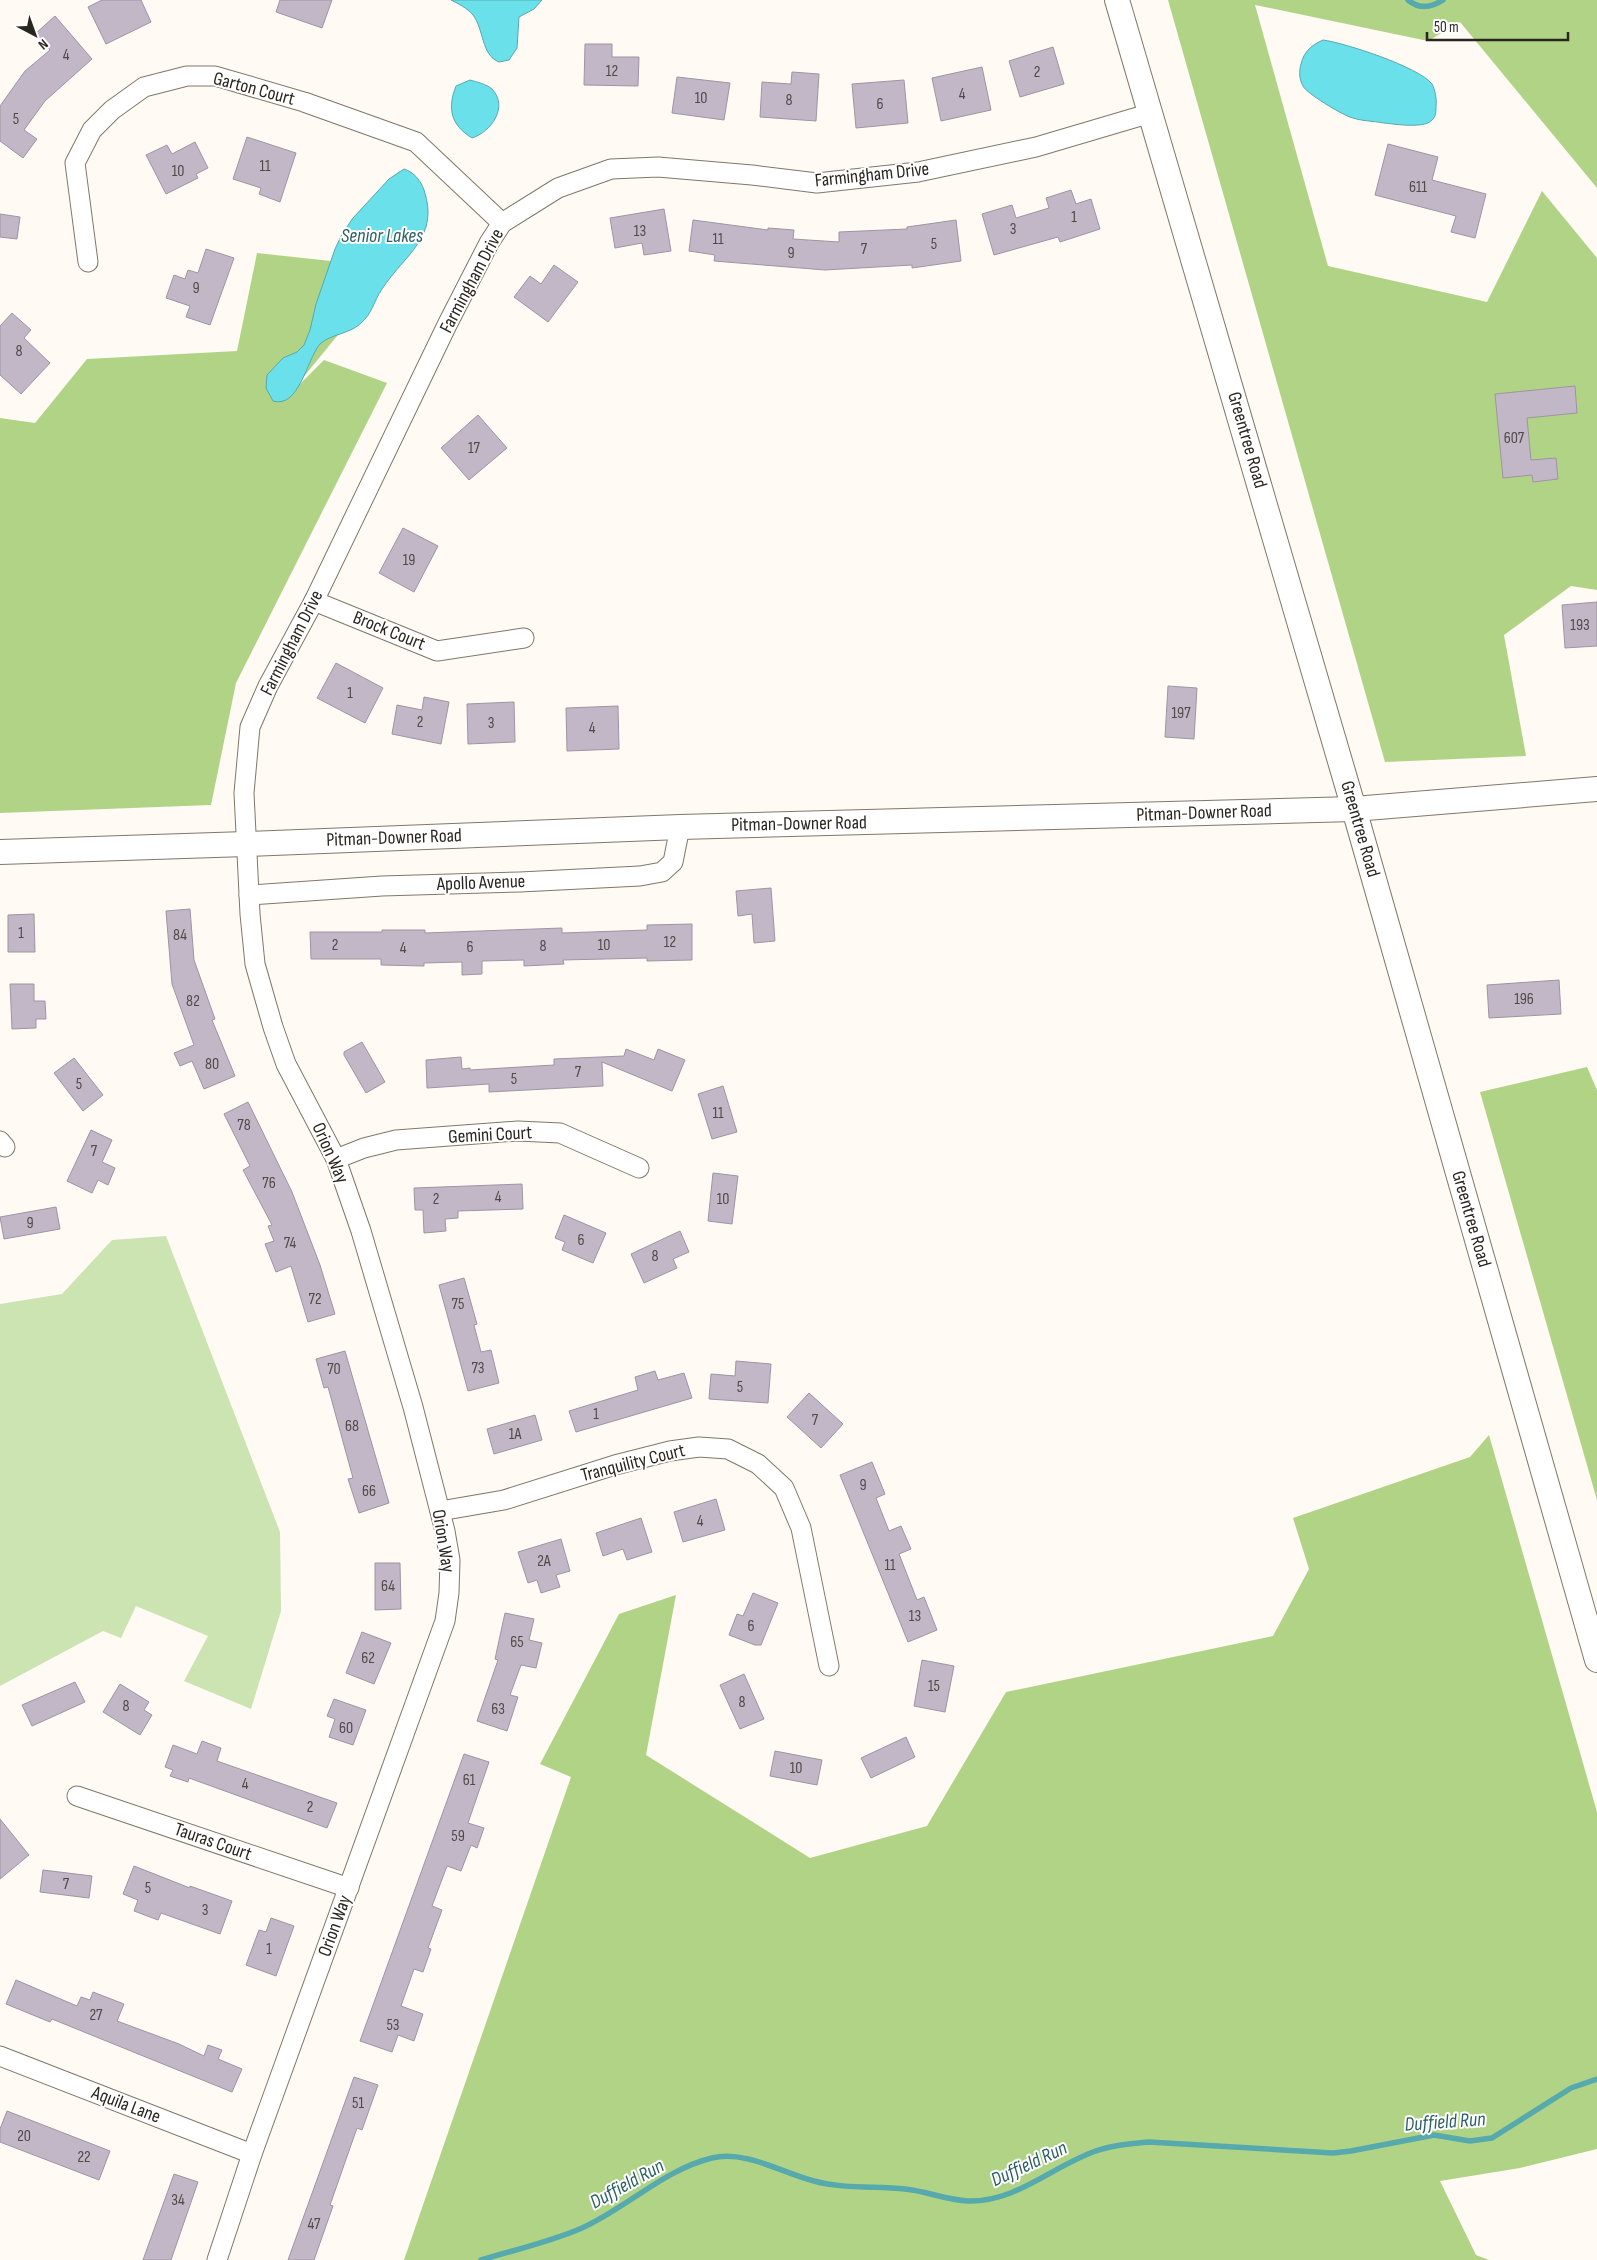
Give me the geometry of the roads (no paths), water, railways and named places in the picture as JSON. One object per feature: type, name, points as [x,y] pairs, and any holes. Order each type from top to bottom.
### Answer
[{"type":"street","name":"Greentree Road","points":[[1118,0],[1354,808],[1597,1660]]},
{"type":"street","name":"Garton Court","points":[[88,262],[75,162],[92,130],[112,110],[144,87],[187,76],[215,76],[296,100],[416,142],[502,223]]},
{"type":"street","name":"Farmingham Drive","points":[[246,844],[244,793],[250,727],[268,686],[314,601],[447,325],[489,243],[502,223],[558,188],[611,169],[658,167],[817,183],[918,172],[1036,147],[1151,114]]},
{"type":"street","name":"Brock Court","points":[[314,601],[437,651],[524,638]]},
{"type":"street","name":"Pitman-Downer Road","points":[[0,852],[680,827],[1354,808],[1597,789]]},
{"type":"street","name":"Apollo Avenue","points":[[249,895],[382,886],[640,876],[662,872],[674,862],[680,827]]},
{"type":"street","name":"Orion Way","points":[[217,2260],[252,2154],[445,1621],[450,1593],[450,1560],[440,1511],[413,1407],[361,1231],[336,1159],[286,1064],[255,964],[246,844]]},
{"type":"street","name":"Gemini Court","points":[[336,1159],[364,1148],[396,1140],[518,1131],[560,1132],[639,1168]]},
{"type":"street","name":"Tranquility Court","points":[[440,1511],[504,1500],[615,1465],[670,1451],[699,1447],[728,1449],[758,1464],[784,1488],[801,1528],[829,1666]]},
{"type":"street","name":"Tauras Court","points":[[77,1796],[349,1888]]},
{"type":"street","name":"Aquila Lane","points":[[0,2056],[252,2154]]},
{"type":"water","points":[[451,0],[542,0],[534,9],[519,17],[517,48],[509,60],[499,62],[489,54],[473,15],[466,8]]},
{"type":"water","points":[[1323,40],[1398,63],[1424,77],[1432,84],[1434,89],[1436,112],[1433,119],[1428,123],[1416,125],[1362,120],[1346,115],[1317,98],[1303,86],[1300,78],[1300,69],[1306,52]]},
{"type":"water","points":[[470,80],[484,84],[492,89],[499,103],[496,118],[491,125],[472,138],[459,128],[455,122],[452,109],[453,94],[456,86]]},
{"type":"water","name":"Senior Lakes","points":[[404,169],[417,177],[421,183],[428,206],[424,233],[418,244],[382,289],[364,320],[356,327],[329,338],[320,344],[296,390],[289,398],[282,401],[273,401],[266,388],[267,375],[283,358],[297,352],[304,345],[310,330],[316,304],[342,234],[353,218],[389,179]]},
{"type":"waterway","points":[[1408,0],[1421,6],[1434,5],[1443,0]]},
{"type":"waterway","name":"Duffield Run","points":[[481,2260],[545,2242],[582,2228],[614,2211],[678,2171],[712,2158],[738,2157],[825,2184],[905,2189],[960,2200],[985,2200],[1017,2190],[1093,2152],[1128,2144],[1149,2142],[1333,2153],[1434,2135],[1470,2141],[1492,2138],[1571,2088],[1597,2079]]}]
